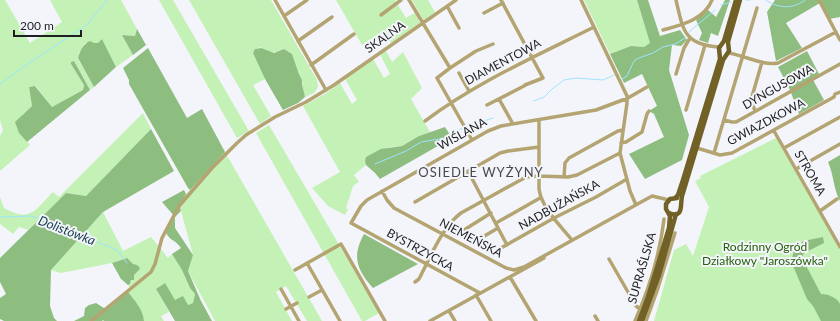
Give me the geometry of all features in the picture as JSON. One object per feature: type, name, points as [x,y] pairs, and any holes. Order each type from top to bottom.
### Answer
[{"type":"main road","points":[[642,321],[657,281],[676,214],[682,209],[681,202],[686,178],[720,57],[719,49],[724,41],[736,0]]},
{"type":"main road","points":[[639,321],[648,297],[670,223],[669,213],[666,209],[667,202],[678,195],[697,148],[723,60],[728,51],[728,42],[740,0]]},
{"type":"main road","points":[[719,49],[726,45],[728,51]]},
{"type":"main road","points":[[719,49],[723,55],[728,51]]},
{"type":"main road","points":[[675,198],[681,202]]},
{"type":"main road","points":[[669,213],[676,214]]},
{"type":"street","points":[[274,0],[326,90]]},
{"type":"street","points":[[284,16],[307,0]]},
{"type":"street","points":[[381,15],[401,0]]},
{"type":"street","points":[[410,0],[422,23],[450,68]]},
{"type":"street","name":"SKALNA","points":[[91,321],[151,272],[155,264],[162,238],[179,206],[212,168],[237,143],[275,117],[306,102],[326,90],[456,0]]},
{"type":"street","points":[[581,0],[628,98],[620,153],[636,205]]},
{"type":"street","points":[[676,0],[682,25],[690,38],[719,49]]},
{"type":"street","points":[[663,30],[691,21],[706,9],[712,0]]},
{"type":"street","points":[[819,0],[840,40]]},
{"type":"street","points":[[484,13],[502,1],[543,78],[487,105]]},
{"type":"street","points":[[446,6],[459,28]]},
{"type":"street","points":[[714,153],[757,8]]},
{"type":"street","points":[[298,41],[332,16]]},
{"type":"street","name":"DIAMENTOWA","points":[[425,121],[450,102],[532,57],[594,27]]},
{"type":"street","points":[[728,51],[762,62],[774,64],[782,62],[836,32]]},
{"type":"street","points":[[311,65],[354,34]]},
{"type":"street","points":[[676,74],[684,48],[690,38]]},
{"type":"street","points":[[472,140],[437,80],[438,77],[450,68],[476,51],[493,44]]},
{"type":"street","points":[[686,110],[708,46]]},
{"type":"street","points":[[755,111],[751,100],[762,62]]},
{"type":"street","name":"DYNGUSOWA","points":[[724,120],[736,122],[840,64]]},
{"type":"street","points":[[459,72],[470,91]]},
{"type":"street","name":"WIŚLANA","points":[[351,223],[362,204],[382,191],[496,127],[586,112],[628,98],[647,87]]},
{"type":"street","name":"GWIAZDKOWA","points":[[697,148],[724,155],[732,153],[774,131],[834,97],[835,94],[840,92]]},
{"type":"street","points":[[498,99],[513,124]]},
{"type":"street","points":[[622,143],[642,132],[649,111]]},
{"type":"street","points":[[784,148],[840,117]]},
{"type":"street","points":[[539,120],[540,198],[572,240]]},
{"type":"street","points":[[564,177],[565,163],[569,158],[618,131],[623,130]]},
{"type":"street","name":"STROMA","points":[[774,131],[840,247]]},
{"type":"street","points":[[796,169],[840,144]]},
{"type":"street","points":[[415,202],[500,154],[508,151],[539,147]]},
{"type":"street","points":[[415,282],[420,279],[443,234],[458,216],[526,177],[578,176],[620,153]]},
{"type":"street","points":[[468,172],[507,245]]},
{"type":"street","name":"NADBUŻAŃSKA","points":[[501,248],[627,178]]},
{"type":"street","name":"NIEMEŃSKA","points":[[382,191],[386,200],[394,208],[512,270],[522,268],[652,196],[657,196],[667,202]]},
{"type":"street","points":[[496,223],[540,198]]},
{"type":"street","points":[[820,210],[837,200]]},
{"type":"street","points":[[464,230],[490,213]]},
{"type":"street","name":"SUPRAŚLSKA","points":[[635,321],[655,263],[663,230],[664,219]]},
{"type":"street","name":"BYSTRZYCKA","points":[[351,223],[427,264],[478,294]]},
{"type":"street","points":[[481,238],[498,228]]},
{"type":"street","name":"SUPRAŚLSKA","points":[[647,320],[675,233]]},
{"type":"street","points":[[295,270],[341,244],[385,321]]},
{"type":"street","name":"NIEMEŃSKA","points":[[430,321],[554,253],[559,249],[558,248]]},
{"type":"street","points":[[609,259],[636,306],[640,309]]},
{"type":"street","points":[[307,263],[340,321]]},
{"type":"street","points":[[510,277],[536,321]]},
{"type":"street","points":[[281,290],[299,321]]},
{"type":"street","points":[[309,297],[322,290]]},
{"type":"street","points":[[478,294],[491,321]]},
{"type":"street","points":[[286,309],[296,303]]},
{"type":"street","points":[[449,310],[455,321]]},
{"type":"street","points":[[595,316],[598,321]]},
{"type":"green space","points":[[0,0],[5,0],[30,43],[62,22],[50,0],[121,0],[137,29],[135,36],[122,35],[133,55],[116,67],[102,39],[98,43],[85,43],[79,53],[78,59],[94,87],[90,90],[74,61],[71,64],[84,85],[83,90],[52,107],[36,86],[29,87],[32,106],[22,115],[19,133],[30,145],[0,171],[0,136],[3,130],[0,120]]},
{"type":"green space","points":[[159,0],[173,0],[249,131],[237,138]]},
{"type":"green space","points":[[189,0],[271,0],[317,80],[318,87],[314,93],[305,97],[302,80],[292,54],[284,49],[272,52],[264,50],[261,47],[255,49],[253,53],[265,79],[253,85],[271,116],[260,124]]},
{"type":"green space","points":[[336,0],[395,0],[406,18],[415,13],[420,23],[391,43],[383,31],[362,45]]},
{"type":"green space","points":[[412,0],[428,0],[435,12],[424,21]]},
{"type":"green space","points":[[584,0],[637,0],[650,43],[644,47],[631,46],[610,54]]},
{"type":"green space","points":[[637,0],[648,0],[660,36],[680,30],[687,40],[681,46],[672,45],[669,70],[689,135],[682,160],[645,179],[629,154],[664,137],[654,114],[649,111],[657,106],[642,74],[624,83],[610,54],[631,46],[644,47],[650,43]]},
{"type":"green space","points":[[725,0],[730,0],[718,36],[711,33],[708,43],[699,40],[702,33],[696,20],[708,10],[716,17]]},
{"type":"green space","points":[[775,0],[840,0],[840,17],[829,19],[820,3],[786,23],[802,48],[776,61],[767,12]]},
{"type":"green space","points":[[137,29],[146,45],[133,55],[122,35],[135,36]]},
{"type":"green space","points":[[102,39],[116,67],[94,87],[78,58],[85,44],[90,41],[98,43]]},
{"type":"green space","points":[[148,48],[187,118],[202,109],[225,152],[190,190],[129,84],[129,80],[123,68]]},
{"type":"green space","points":[[261,48],[274,53],[284,49],[292,54],[302,80],[305,97],[298,103],[283,110],[265,79],[253,53],[255,49]]},
{"type":"green space","points":[[386,51],[392,62],[403,52],[422,88],[411,99],[430,132],[419,136],[402,146],[390,147],[365,161],[366,165],[354,175],[359,182],[353,186],[346,208],[348,209],[345,215],[328,206],[312,188],[340,172],[303,106],[325,94],[340,83],[352,104],[357,100],[345,79],[373,59],[384,78],[390,74],[381,56],[381,54]]},
{"type":"green space","points":[[807,51],[819,74],[812,78],[824,100],[799,114],[790,90],[778,67]]},
{"type":"green space","points":[[74,61],[90,90],[27,142],[19,133],[15,122],[32,106],[29,87],[35,86],[52,107],[83,90],[84,85],[71,64],[71,62]]},
{"type":"green space","points":[[143,113],[151,129],[86,196],[66,193],[28,230],[19,227],[13,234],[0,224],[0,197],[4,208],[13,212],[27,214],[37,209],[53,192],[59,197]]},
{"type":"green space","points":[[269,125],[379,313],[365,321],[362,321],[256,133]]},
{"type":"green space","points":[[445,127],[452,138],[380,179],[366,165],[366,157],[381,149],[402,146],[419,136]]},
{"type":"green space","points":[[151,129],[174,171],[103,212],[51,270],[50,306],[54,318],[57,321],[4,321],[0,319],[0,298],[6,294],[0,282],[0,258],[66,193],[86,196]]},
{"type":"green space","name":"Rodzinny Ogród Działkowy \"Jaroszówka\"","points":[[776,138],[840,250],[840,321],[654,321],[674,250],[686,244],[693,256],[709,207],[695,181],[701,178],[700,176]]},
{"type":"green space","points":[[225,152],[322,321],[307,321],[286,286],[276,292],[292,321],[215,321],[188,271],[193,255],[180,207],[186,194]]},
{"type":"green space","points":[[840,155],[840,201],[828,162]]},
{"type":"green space","points":[[184,190],[186,194],[180,207],[181,211],[175,217],[162,202]]},
{"type":"green space","points":[[103,212],[123,251],[151,237],[168,258],[172,254],[182,270],[190,288],[195,294],[193,303],[188,305],[175,300],[165,284],[156,289],[169,312],[161,316],[164,321],[144,321],[140,309],[128,292],[131,290],[128,285],[139,270],[126,258],[112,263],[61,273],[51,270]]},
{"type":"green space","points":[[175,217],[175,228],[193,255],[188,271],[201,301],[212,321],[175,321],[156,289],[165,283],[175,300],[183,296],[188,305],[193,303],[195,294],[190,288],[182,270],[172,254],[181,248],[177,243],[169,238],[166,233]]},
{"type":"green space","points":[[364,234],[418,264],[373,288],[363,275],[357,256],[360,242]]},
{"type":"green space","points":[[823,237],[824,243],[804,253],[802,258],[821,294],[832,296],[839,302],[840,321],[821,321],[813,306],[807,299],[791,261],[794,251],[803,241]]},
{"type":"green space","points":[[127,258],[140,268],[134,275],[134,280],[131,280],[130,284],[128,285],[121,279],[112,263]]},
{"type":"green space","points":[[128,292],[140,309],[144,321],[74,321],[84,316],[85,308],[89,305],[96,303],[107,310]]},
{"type":"waterway","name":"Dolistówka","points":[[0,84],[89,23],[107,0]]},
{"type":"waterway","points":[[766,0],[776,5],[786,7],[796,5],[805,0]]},
{"type":"waterway","points":[[721,5],[731,2]]},
{"type":"waterway","points":[[689,32],[715,10]]},
{"type":"waterway","points":[[622,79],[627,76],[636,59],[653,53],[663,47],[675,44],[685,38]]},
{"type":"waterway","points":[[534,101],[544,97],[564,80],[576,78],[603,80],[614,75]]},
{"type":"waterway","points":[[475,124],[493,118]]},
{"type":"waterway","points":[[457,131],[463,128]]},
{"type":"waterway","points":[[375,164],[406,151],[421,142],[446,138],[452,135]]},
{"type":"waterway","name":"Dolistówka","points":[[0,217],[32,216],[117,250],[127,263]]},
{"type":"district","name":"OSIEDLE WYŻYNY","points":[[481,172]]}]
